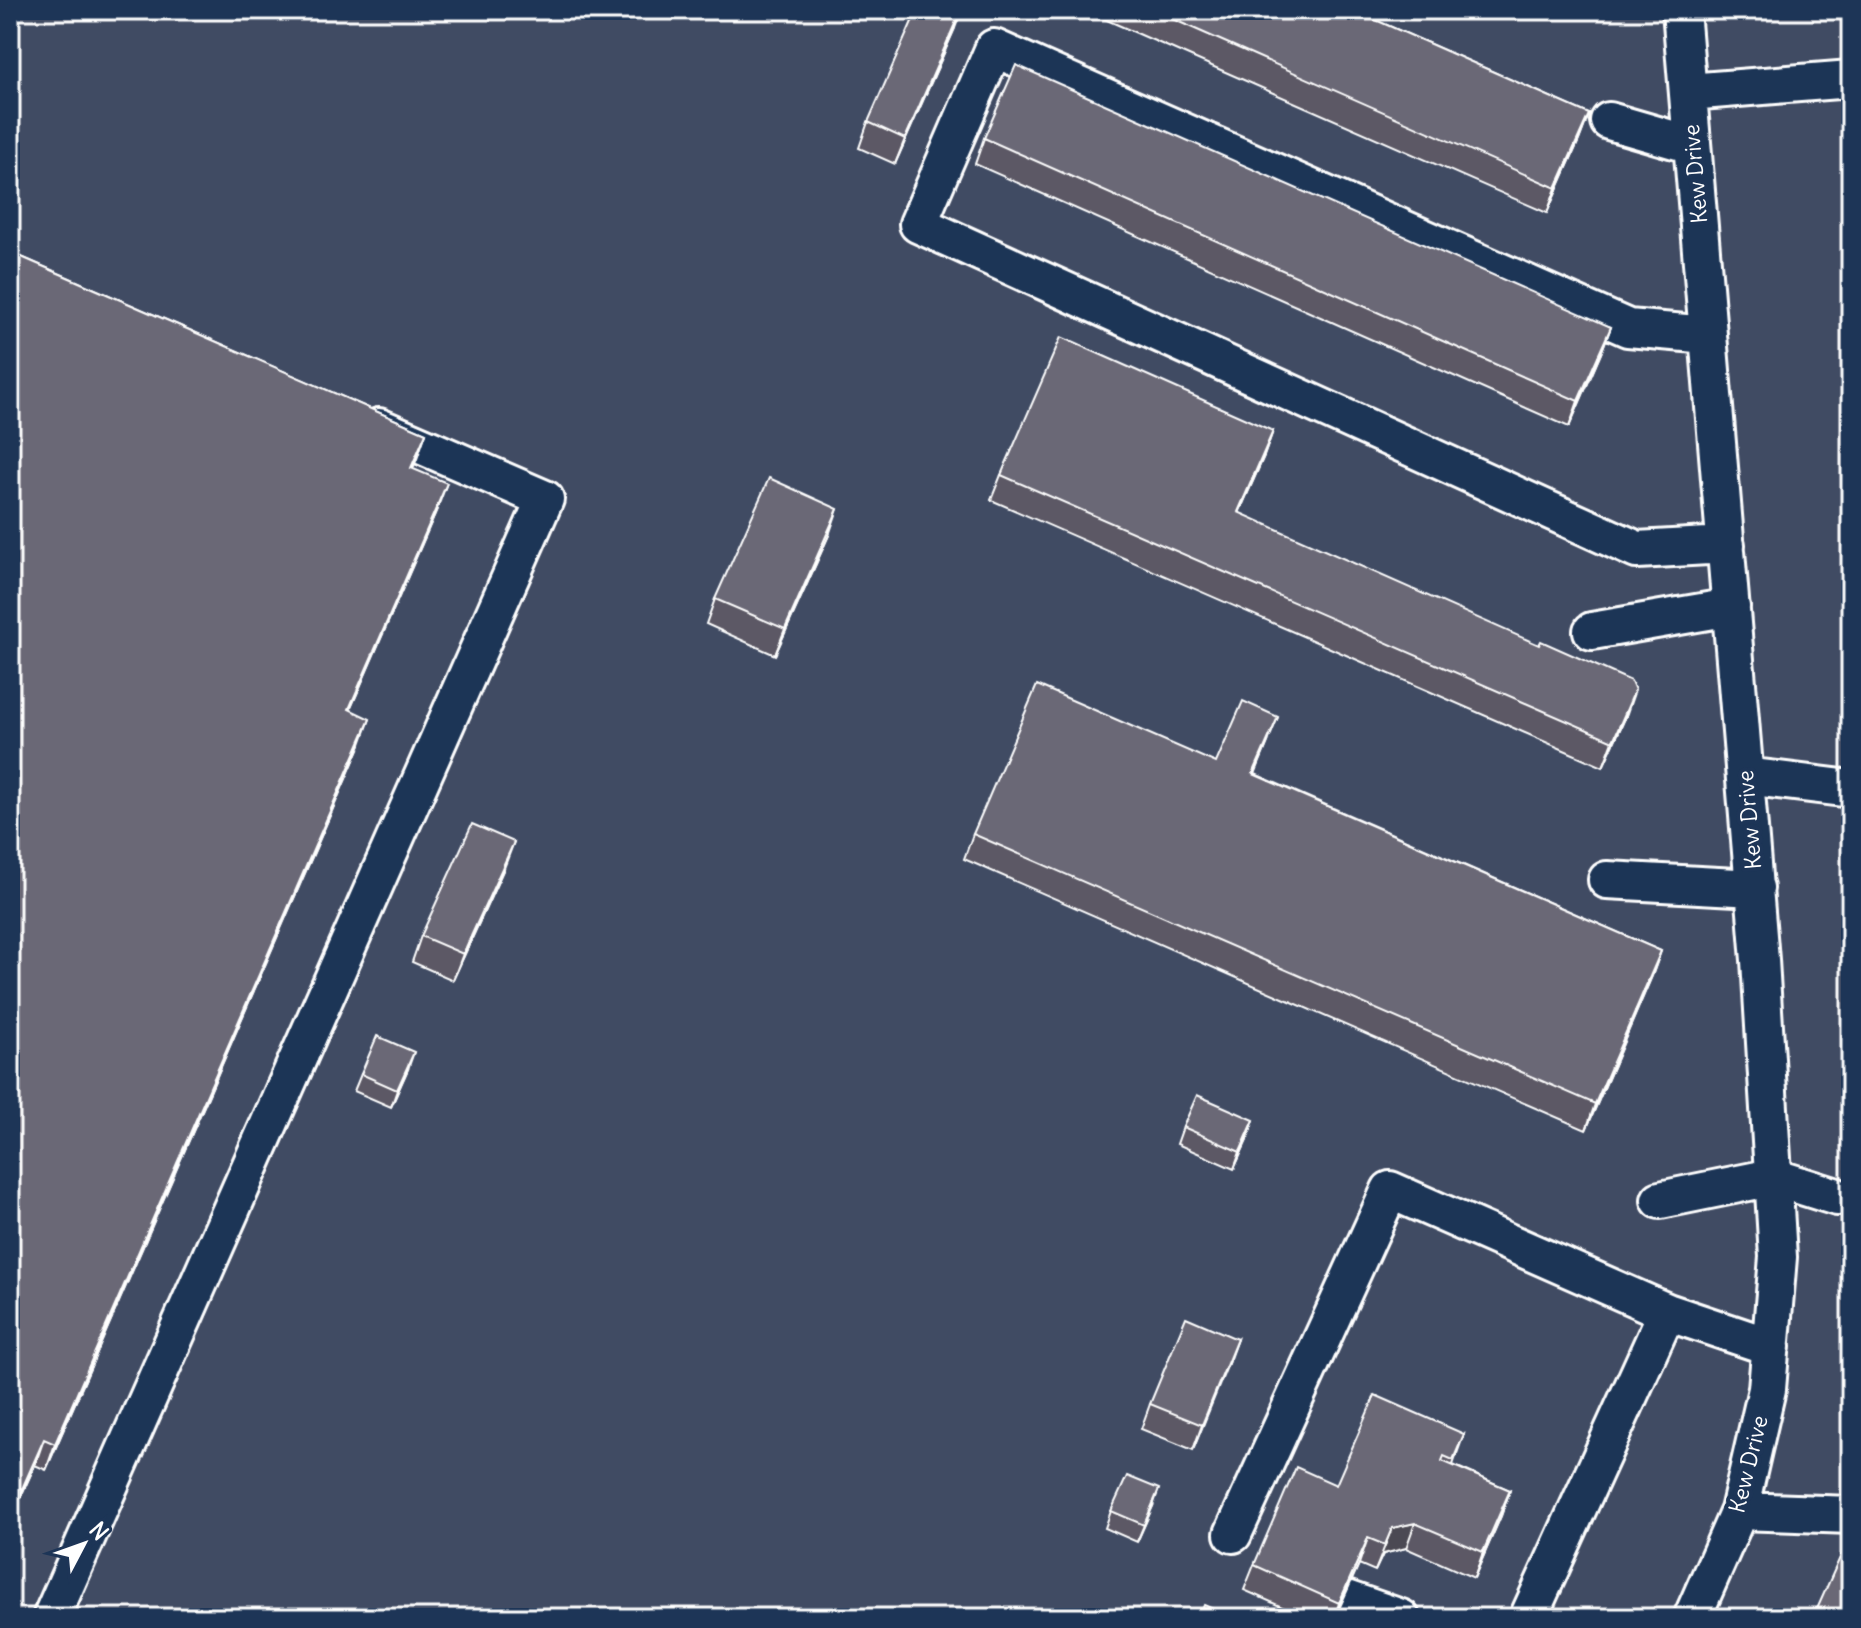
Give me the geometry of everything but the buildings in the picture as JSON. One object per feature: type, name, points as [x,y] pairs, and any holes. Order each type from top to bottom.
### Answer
[{"type":"street","name":"Kew Drive","points":[[1681,10],[1755,888],[1778,1257],[1767,1389],[1739,1511],[1692,1618]]},
{"type":"street","points":[[1708,335],[1628,328],[994,48],[918,224],[1637,550],[1726,545]]},
{"type":"street","points":[[1688,92],[1851,79]]},
{"type":"street","points":[[1609,121],[1692,145]]},
{"type":"street","points":[[51,1618],[545,499],[343,411]]},
{"type":"street","points":[[1592,631],[1731,607]]},
{"type":"street","points":[[1745,776],[1851,789]]},
{"type":"street","points":[[1607,880],[1755,888]]},
{"type":"street","points":[[1660,1200],[1773,1177],[1837,1197]]},
{"type":"street","points":[[1233,1534],[1390,1190],[1667,1312],[1771,1347]]},
{"type":"street","points":[[1528,1618],[1667,1312]]},
{"type":"street","points":[[1739,1511],[1851,1515]]},
{"type":"street","points":[[1343,1598],[1401,1618]]},
{"type":"shaded area","points":[[10,10],[1851,10],[1851,1618],[10,1618]]}]
